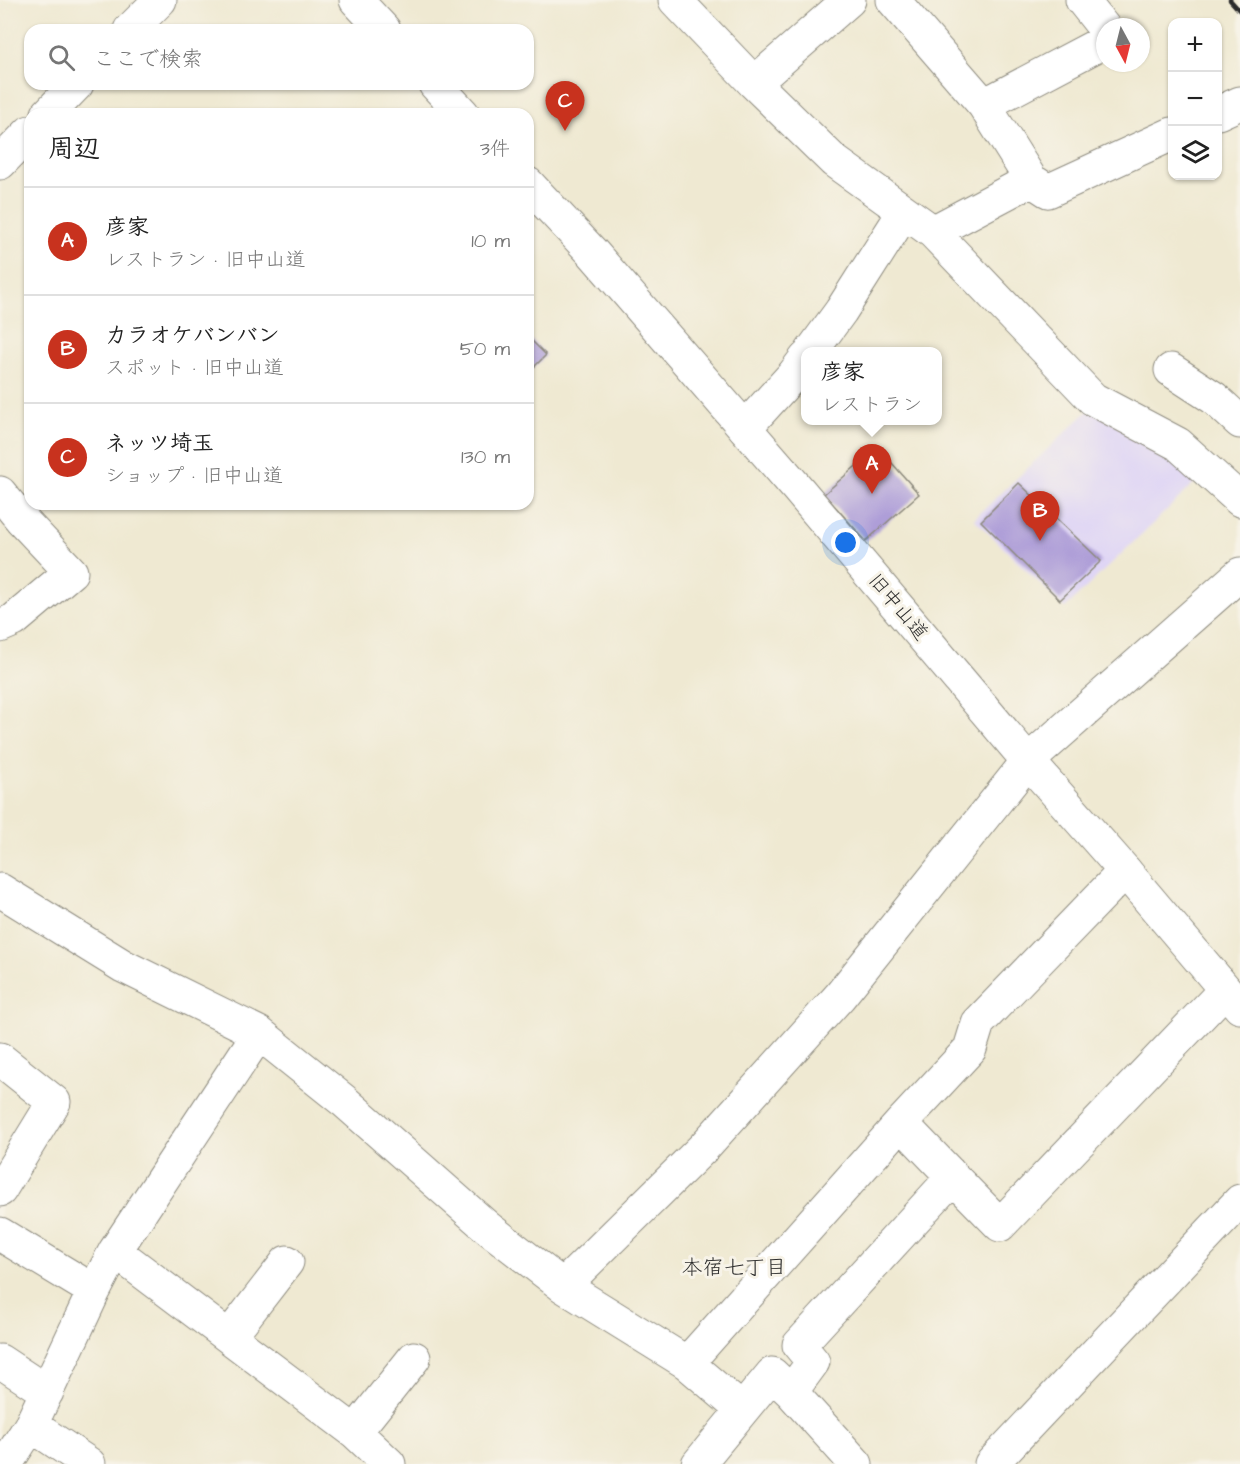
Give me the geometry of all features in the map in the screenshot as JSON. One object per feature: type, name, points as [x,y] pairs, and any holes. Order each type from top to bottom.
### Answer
[{"type":"street","points":[[136,24],[160,0]]},
{"type":"street","points":[[356,0],[378,24]]},
{"type":"street","points":[[675,0],[754,83],[834,161],[933,232],[1094,399],[1178,444],[1240,500]]},
{"type":"street","points":[[754,83],[849,0]]},
{"type":"street","points":[[893,0],[984,105],[1031,180],[1048,191],[1168,136]]},
{"type":"street","points":[[1082,0],[1096,18]]},
{"type":"street","points":[[984,105],[1096,45]]},
{"type":"street","points":[[54,108],[71,90]]},
{"type":"street","points":[[441,90],[457,108]]},
{"type":"street","points":[[1222,111],[1240,103]]},
{"type":"street","points":[[0,163],[24,138]]},
{"type":"street","points":[[933,232],[1031,180]]},
{"type":"street","name":"旧中山道","points":[[534,190],[592,252],[745,428],[1232,999]]},
{"type":"street","points":[[814,347],[841,311],[904,212]]},
{"type":"street","points":[[745,428],[801,365]]},
{"type":"street","points":[[1171,370],[1214,398],[1240,422]]},
{"type":"street","points":[[0,493],[11,524],[71,572],[5,627]]},
{"type":"street","points":[[563,1286],[703,1148],[840,996],[1028,761],[1240,574]]},
{"type":"street","points":[[687,1363],[970,1049],[978,1023],[1125,871]]},
{"type":"street","points":[[0,890],[123,966],[259,1033],[344,1101],[488,1228],[563,1286],[687,1363],[742,1410]]},
{"type":"street","points":[[901,1123],[1000,1225],[1232,999]]},
{"type":"street","points":[[6,1464],[31,1425],[115,1251],[259,1033]]},
{"type":"street","points":[[0,1059],[54,1102],[0,1190]]},
{"type":"street","points":[[791,1392],[813,1362],[799,1345],[952,1177]]},
{"type":"street","points":[[991,1464],[1240,1201]]},
{"type":"street","points":[[0,1234],[94,1291]]},
{"type":"street","points":[[115,1251],[355,1432],[389,1464]]},
{"type":"street","points":[[229,1337],[287,1262]]},
{"type":"street","points":[[355,1432],[414,1358]]},
{"type":"street","points":[[0,1361],[46,1392]]},
{"type":"street","points":[[698,1464],[772,1374],[856,1464]]},
{"type":"street","points":[[31,1425],[89,1464]]},
{"type":"shaded area","points":[[1090,409],[1165,452],[1201,477],[1065,608],[974,519]]},
{"type":"building","points":[[534,343],[546,355],[534,367]]},
{"type":"building","points":[[878,447],[919,494],[866,541],[824,494]]},
{"type":"building","points":[[1019,483],[1101,561],[1060,600],[981,521]]},
{"type":"railway","points":[[1230,0],[1240,11]]},
{"type":"place","name":"ネッツ埼玉","points":[[565,131]]},
{"type":"place","name":"彦家","points":[[872,494]]},
{"type":"place","name":"カラオケバンバン","points":[[1040,541]]},
{"type":"district","name":"本宿七丁目","points":[[734,1267]]}]
